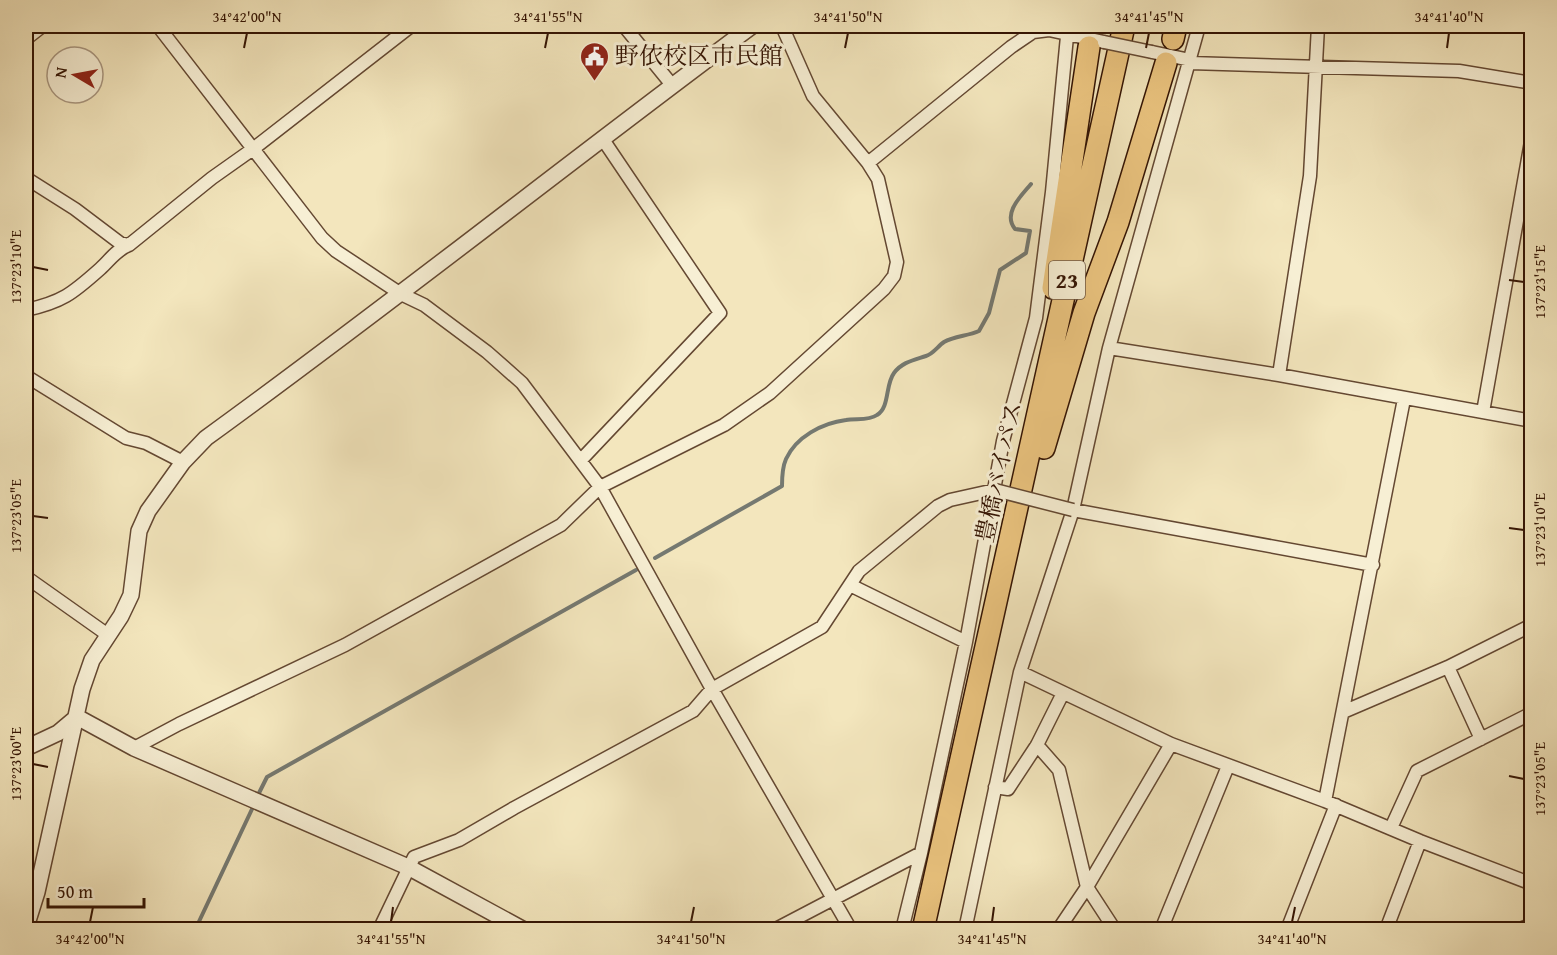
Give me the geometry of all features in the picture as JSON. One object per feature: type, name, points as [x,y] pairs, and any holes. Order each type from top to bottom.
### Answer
[{"type":"highway","name":"豊橋バイパス","points":[[923,930],[1124,26]]},
{"type":"highway","name":"23","points":[[1032,440],[1097,44]]},
{"type":"highway","name":"23","points":[[1011,535],[1036,477],[1084,313],[1118,222],[1159,58]]},
{"type":"street","points":[[26,37],[40,26]]},
{"type":"street","points":[[158,26],[322,238],[336,251],[433,312],[487,352],[522,383],[600,487],[712,689],[851,930]]},
{"type":"street","points":[[26,310],[52,304],[68,296],[120,248],[129,245],[212,178],[253,149],[411,26]]},
{"type":"street","points":[[624,26],[672,85]]},
{"type":"street","points":[[26,927],[38,892],[82,689],[93,660],[121,616],[131,595],[140,531],[148,511],[183,462],[206,438],[401,294],[602,138],[752,26]]},
{"type":"street","points":[[134,748],[178,724],[345,645],[561,525],[600,487],[724,426],[770,393],[884,289],[894,276],[897,262],[878,179],[868,163],[813,96],[782,26]]},
{"type":"street","points":[[965,930],[1020,672],[1073,510],[1109,348],[1199,26]]},
{"type":"street","points":[[1279,375],[1310,176],[1318,26]]},
{"type":"street","points":[[868,163],[1011,47],[1033,32],[1068,30],[1097,44],[1159,58],[1316,67],[1459,71],[1532,83]]},
{"type":"street","points":[[902,930],[921,853],[966,642],[1003,441],[1036,318],[1052,192],[1068,30]]},
{"type":"street","points":[[1483,412],[1525,209],[1532,136]]},
{"type":"street","points":[[581,460],[720,313],[602,138]]},
{"type":"street","points":[[26,178],[75,209],[120,243],[129,245]]},
{"type":"street","points":[[1109,348],[1279,375],[1532,421]]},
{"type":"street","points":[[26,376],[126,438],[146,443],[183,462]]},
{"type":"street","points":[[1287,930],[1331,803],[1343,712],[1404,399]]},
{"type":"street","points":[[379,930],[414,857],[459,840],[693,711],[712,689],[822,627],[859,571],[938,506],[950,500],[994,490],[1073,510],[1373,565]]},
{"type":"street","points":[[26,577],[108,635]]},
{"type":"street","points":[[850,585],[966,642]]},
{"type":"street","points":[[1343,712],[1448,667],[1532,625]]},
{"type":"street","points":[[1448,667],[1481,739]]},
{"type":"street","points":[[1020,672],[1171,744],[1331,803],[1420,841],[1532,884]]},
{"type":"street","points":[[995,787],[1008,789],[1037,745],[1063,693]]},
{"type":"street","points":[[1391,828],[1417,771],[1532,713]]},
{"type":"street","points":[[77,717],[134,748],[408,867],[524,930]]},
{"type":"street","points":[[26,748],[57,734],[77,717]]},
{"type":"street","points":[[1058,930],[1087,887],[1171,744]]},
{"type":"street","points":[[1037,745],[1059,770],[1087,887],[1115,930]]},
{"type":"street","points":[[1161,930],[1228,766]]},
{"type":"street","points":[[1386,930],[1420,841]]},
{"type":"street","points":[[774,930],[921,853]]},
{"type":"street","points":[[1518,930],[1532,924]]},
{"type":"waterway","points":[[655,558],[782,486],[783,469],[790,451],[811,432],[828,424],[877,415],[884,407],[891,378],[901,366],[929,355],[948,340],[979,331],[989,313],[1000,270],[1026,253],[1030,231],[1015,229],[1011,217],[1015,205],[1031,184]]},
{"type":"waterway","points":[[259,793],[267,777],[636,570]]},
{"type":"waterway","points":[[195,930],[253,807]]},
{"type":"tunnel","points":[[1089,47],[1093,26]]},
{"type":"place","name":"野依校区市民館","points":[[594,82]]}]
